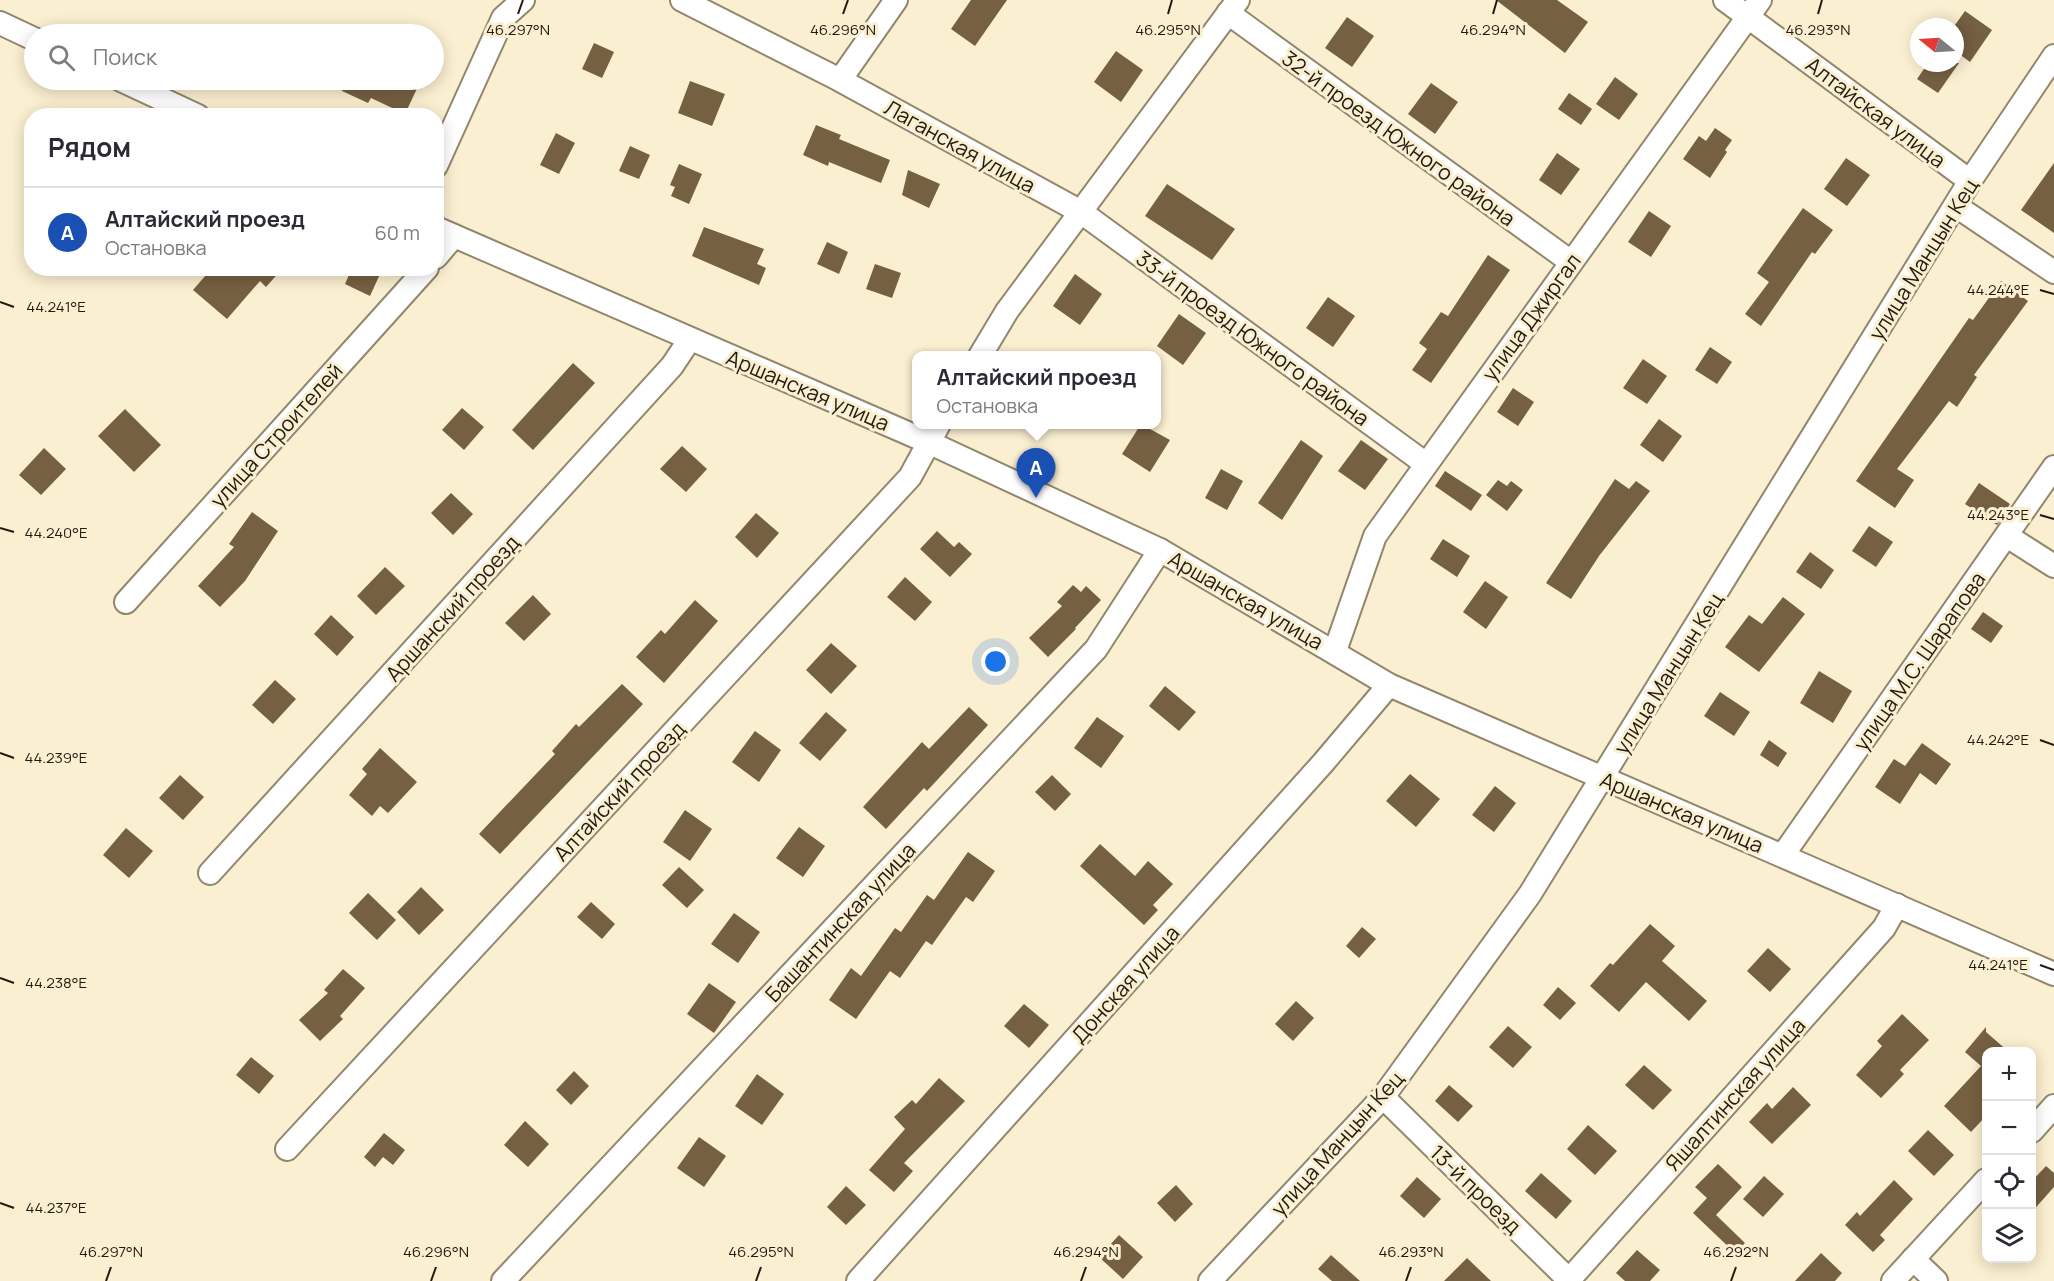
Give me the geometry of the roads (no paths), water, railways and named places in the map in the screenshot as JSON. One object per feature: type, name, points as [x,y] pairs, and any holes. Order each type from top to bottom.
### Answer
[{"type":"street","points":[[444,147],[502,9],[523,0]]},
{"type":"street","name":"Лаганская улица","points":[[682,0],[840,80],[1080,212]]},
{"type":"street","points":[[840,80],[896,0]]},
{"type":"street","name":"Алтайская улица","points":[[1725,0],[1754,8],[1970,181]]},
{"type":"street","points":[[983,351],[1007,311],[1233,7]]},
{"type":"street","name":"32-й проезд Южного района","points":[[1233,7],[1571,262]]},
{"type":"street","name":"улица Джиргал","points":[[1335,651],[1375,536],[1754,8]]},
{"type":"street","points":[[0,23],[24,34]]},
{"type":"street","name":"улица Манцын Кец","points":[[1210,1281],[1383,1097],[1530,894],[1970,181],[2054,56]]},
{"type":"street","points":[[142,90],[181,108]]},
{"type":"street","points":[[1956,206],[2054,272]]},
{"type":"street","name":"33-й проезд Южного района","points":[[1080,212],[1426,464]]},
{"type":"street","name":"Аршанская улица","points":[[445,232],[690,339],[912,425]]},
{"type":"street","name":"улица Строителей","points":[[126,602],[420,276]]},
{"type":"street","name":"Аршанский проезд","points":[[210,873],[664,375],[690,339]]},
{"type":"street","name":"Аршанская улица","points":[[933,433],[1160,550],[1389,684],[2054,974]]},
{"type":"street","name":"Алтайский проезд","points":[[287,1149],[910,477],[933,433]]},
{"type":"street","name":"улица М.С. Шарапова","points":[[1783,855],[2054,467]]},
{"type":"street","points":[[2007,536],[2054,566]]},
{"type":"street","name":"Башантинская улица","points":[[503,1281],[1096,649],[1160,550]]},
{"type":"street","name":"Донская улица","points":[[858,1281],[1323,763],[1389,684]]},
{"type":"street","name":"Яшалтинская улица","points":[[1569,1281],[1884,928],[1897,904]]},
{"type":"street","name":"13-й проезд","points":[[1383,1097],[1569,1281]]},
{"type":"street","points":[[2036,1126],[2054,1106]]},
{"type":"street","points":[[1893,1281],[1982,1184]]},
{"type":"street","points":[[1913,1259],[1936,1281]]},
{"type":"place","name":"Алтайский проезд","points":[[1036,498]]}]
